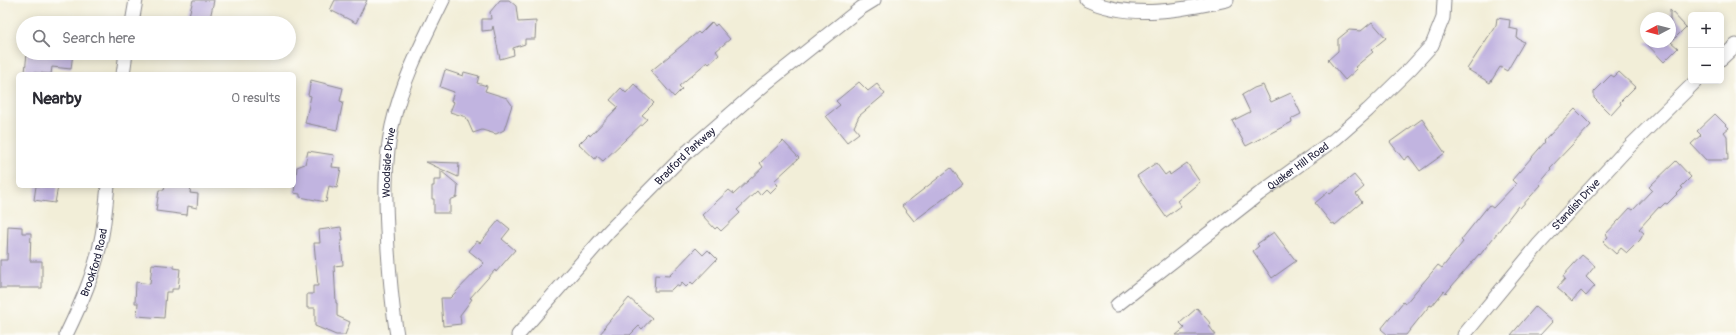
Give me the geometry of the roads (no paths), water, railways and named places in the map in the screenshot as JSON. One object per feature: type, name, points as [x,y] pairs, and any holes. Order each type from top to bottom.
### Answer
[{"type":"street","points":[[133,16],[136,0]]},
{"type":"street","name":"Woodside Drive","points":[[397,335],[392,306],[386,213],[388,156],[392,127],[402,91],[415,57],[443,0]]},
{"type":"street","name":"Bradford Parkway","points":[[518,335],[609,231],[686,153],[764,84],[861,8],[874,0]]},
{"type":"street","points":[[1087,0],[1097,5],[1133,11],[1181,10],[1228,0]]},
{"type":"street","name":"Quaker Hill Road","points":[[1117,305],[1259,194],[1335,139],[1368,110],[1411,68],[1432,44],[1443,18],[1444,0]]},
{"type":"street","points":[[1724,56],[1736,45]]},
{"type":"street","points":[[123,72],[125,60]]},
{"type":"street","name":"Standish Drive","points":[[1464,335],[1540,244],[1624,152],[1693,84]]},
{"type":"street","name":"Brookford Road","points":[[66,335],[77,314],[95,263],[102,236],[108,188]]}]
